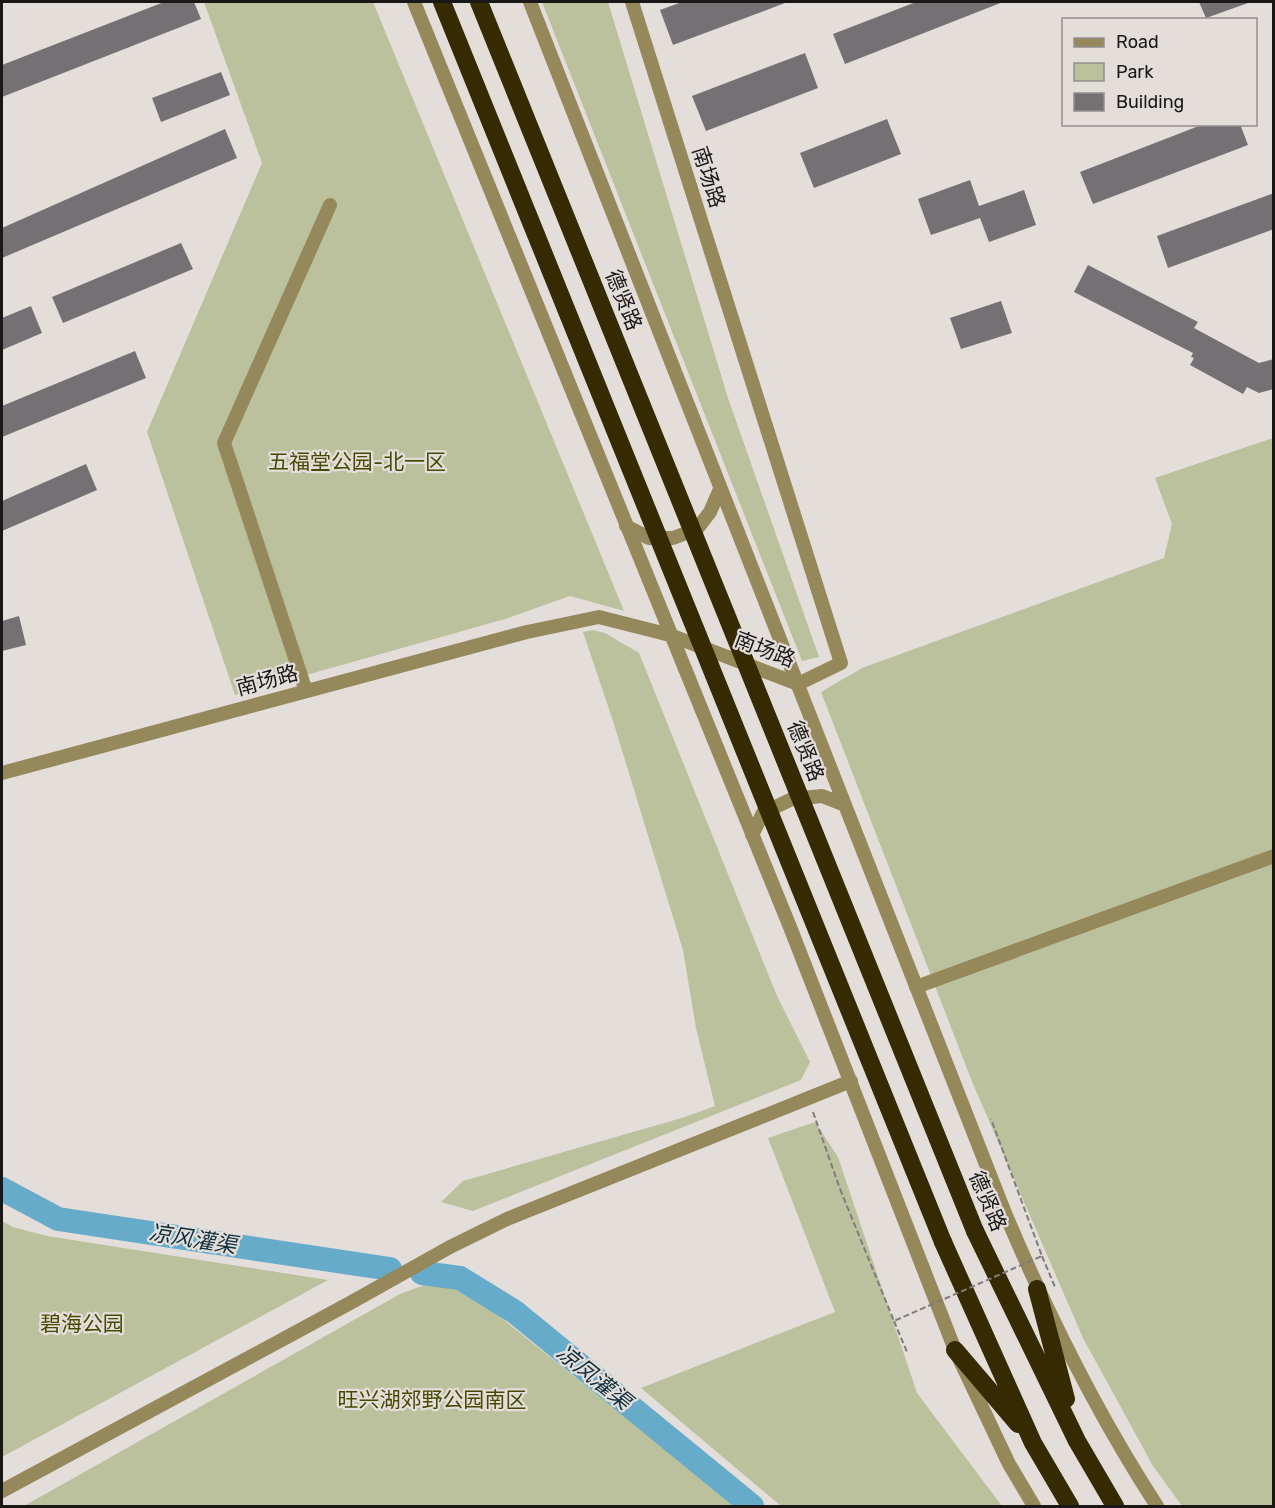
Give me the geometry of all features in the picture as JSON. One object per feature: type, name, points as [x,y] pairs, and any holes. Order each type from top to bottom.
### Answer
[{"type":"highway","points":[[442,2],[943,1242],[1034,1443],[1065,1499]]},
{"type":"highway","name":"德贤路","points":[[479,2],[975,1231],[1077,1441],[1115,1506]]},
{"type":"highway","points":[[1046,1288],[1077,1441]]},
{"type":"highway","points":[[955,1350],[1034,1443]]},
{"type":"street","points":[[414,2],[851,1081],[955,1350],[1009,1464],[1034,1506]]},
{"type":"street","name":"德贤路","points":[[530,2],[1005,1213],[1046,1288],[1128,1462],[1157,1506]]},
{"type":"street","name":"南场路","points":[[2,773],[527,632],[599,617],[670,635],[798,684],[841,663],[632,2]]},
{"type":"street","points":[[306,691],[224,443],[330,205]]},
{"type":"street","points":[[626,526],[649,538],[673,538],[697,528],[710,512],[720,489]]},
{"type":"street","points":[[752,835],[764,813],[792,799],[822,796],[845,805]]},
{"type":"street","points":[[916,987],[1274,856]]},
{"type":"street","points":[[2,1491],[450,1247],[507,1219],[851,1081]]},
{"type":"path","points":[[813,1113],[840,1189]]},
{"type":"path","points":[[1042,1256],[1046,1288]]},
{"type":"path","points":[[894,1321],[907,1352]]},
{"type":"green space","name":"五福堂公园-北一区","points":[[204,2],[373,2],[624,611],[570,596],[505,619],[235,695],[147,432],[262,163]]},
{"type":"green space","points":[[542,2],[608,2],[728,398],[819,657],[802,661]]},
{"type":"green space","points":[[1273,438],[1273,1506],[1182,1506],[1153,1466],[1083,1338],[973,1084],[821,692],[862,668],[1164,558],[1172,524],[1155,478]]},
{"type":"green space","points":[[593,630],[605,633],[639,653],[777,996],[810,1062],[801,1080],[473,1211],[441,1202],[463,1181],[685,1117],[715,1106],[696,1028],[683,950],[613,721],[583,632]]},
{"type":"green space","points":[[815,1122],[838,1157],[917,1393],[1002,1506],[781,1506],[641,1388],[835,1312],[768,1138]]},
{"type":"green space","name":"碧海公园","points":[[2,1221],[13,1227],[47,1236],[328,1280],[2,1457]]},
{"type":"green space","name":"旺兴湖郊野公园南区","points":[[427,1284],[456,1286],[479,1300],[736,1506],[24,1506],[400,1294]]},
{"type":"building","points":[[164,2],[194,2],[201,19],[2,97],[2,65]]},
{"type":"building","points":[[682,2],[785,3],[673,45],[660,10]]},
{"type":"building","points":[[916,2],[1003,2],[845,64],[833,34]]},
{"type":"building","points":[[1199,2],[1247,2],[1248,3],[1206,18]]},
{"type":"building","points":[[805,53],[818,88],[706,131],[692,96]]},
{"type":"building","points":[[221,72],[230,95],[161,122],[152,98]]},
{"type":"building","points":[[887,119],[901,154],[814,188],[800,153]]},
{"type":"building","points":[[1199,126],[1241,126],[1248,145],[1093,204],[1080,172]]},
{"type":"building","points":[[225,129],[237,158],[2,258],[2,228]]},
{"type":"building","points":[[970,180],[979,206],[1024,190],[1036,225],[989,242],[980,218],[931,235],[918,199]]},
{"type":"building","points":[[1274,193],[1274,229],[1168,268],[1157,236]]},
{"type":"building","points":[[181,243],[193,269],[63,323],[52,297]]},
{"type":"building","points":[[1088,265],[1198,322],[1194,328],[1259,363],[1274,359],[1274,389],[1259,393],[1247,387],[1243,394],[1190,365],[1194,358],[1191,357],[1193,353],[1074,292]]},
{"type":"building","points":[[1001,301],[1012,333],[961,349],[950,318]]},
{"type":"building","points":[[31,306],[42,333],[2,350],[2,318]]},
{"type":"building","points":[[135,351],[146,378],[2,437],[2,406]]},
{"type":"building","points":[[86,464],[97,490],[2,531],[2,501]]},
{"type":"building","points":[[19,616],[26,645],[2,651],[2,621]]},
{"type":"waterway","name":"凉风灌渠","points":[[2,1189],[58,1219],[390,1269]]},
{"type":"waterway","name":"凉凤灌渠","points":[[422,1273],[460,1278],[515,1312],[752,1506]]}]
